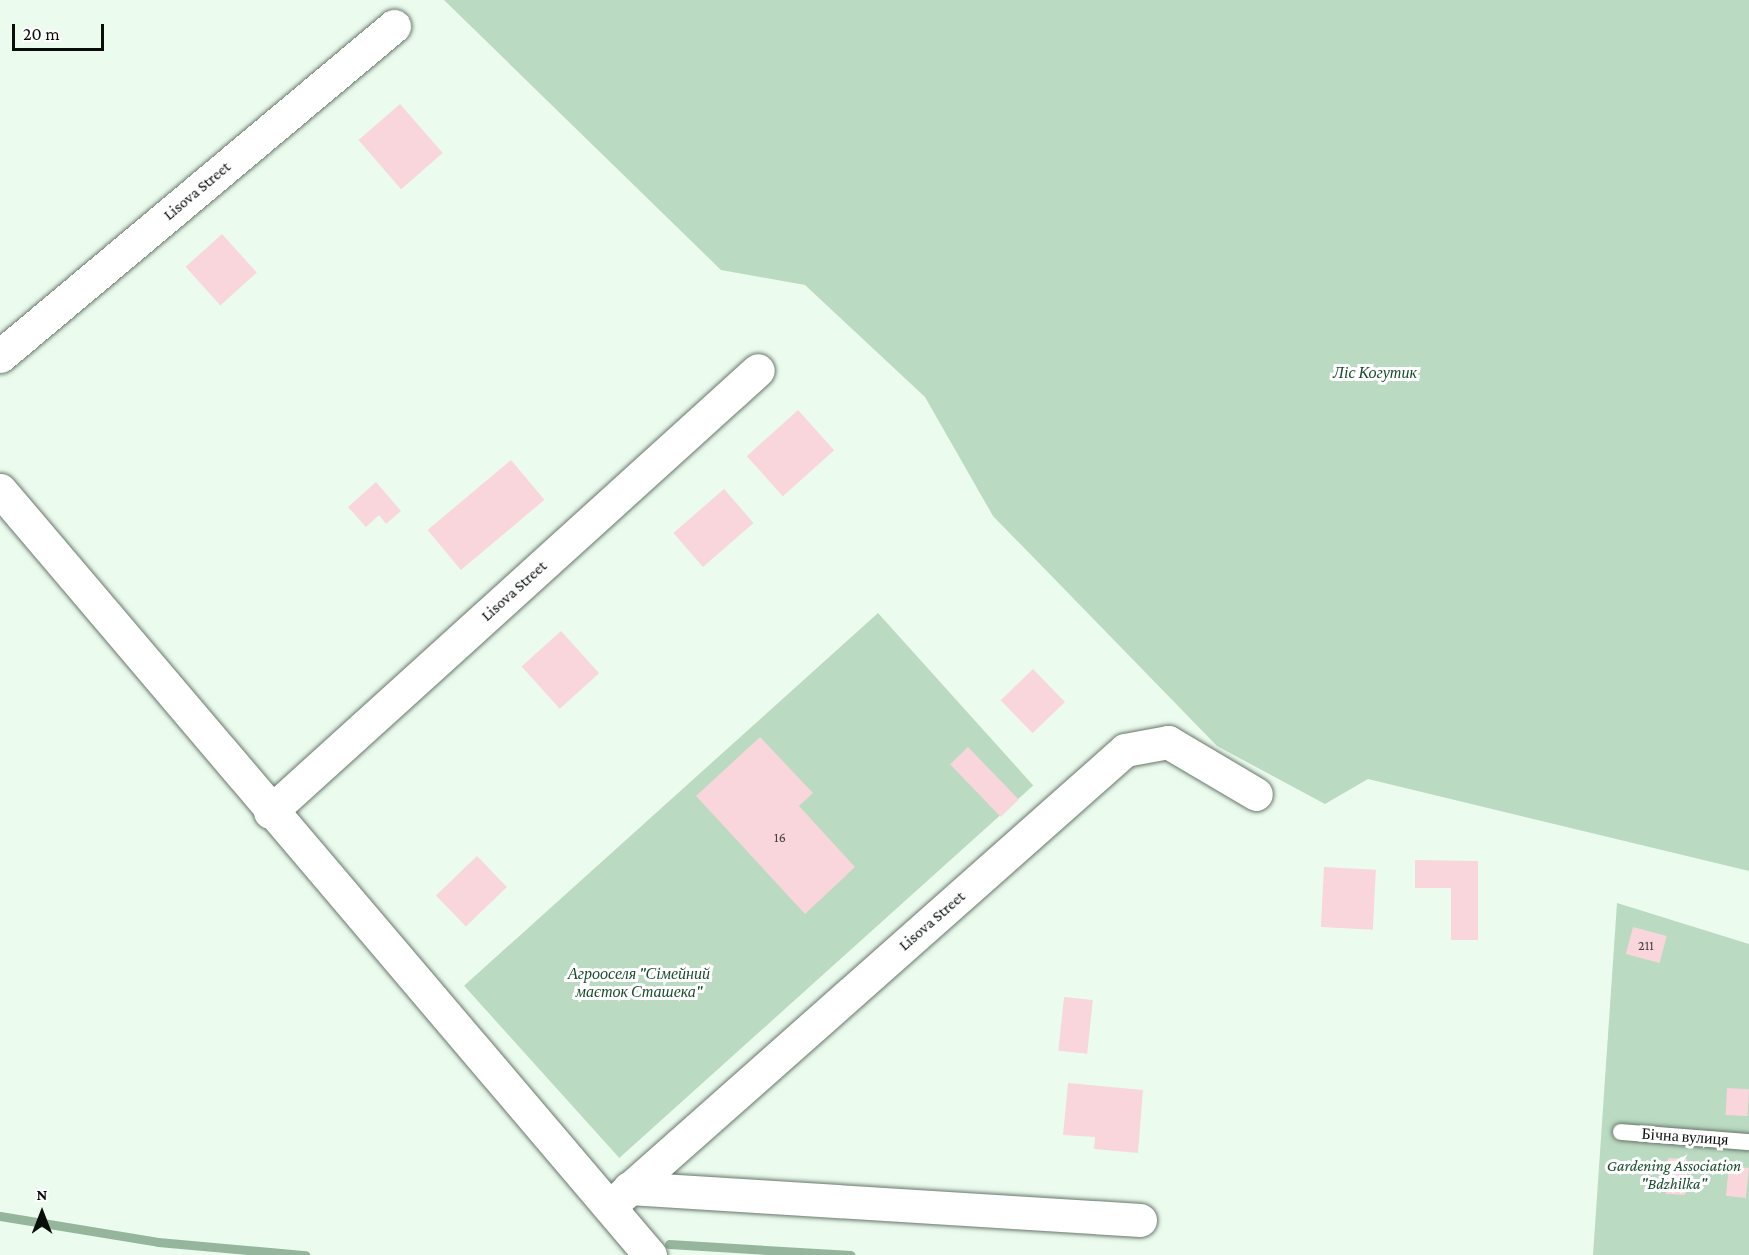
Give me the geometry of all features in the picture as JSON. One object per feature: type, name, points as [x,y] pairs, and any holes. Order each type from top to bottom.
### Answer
[{"type":"street","name":"Lisova Street","points":[[0,356],[394,26]]},
{"type":"street","name":"Lisova Street","points":[[270,812],[758,370]]},
{"type":"street","points":[[0,490],[270,812],[620,1197],[650,1255]]},
{"type":"street","name":"Lisova Street","points":[[620,1197],[1125,750],[1168,742],[1256,794]]},
{"type":"street","points":[[620,1197],[1140,1220]]},
{"type":"lane","name":"Бічна вулиця","points":[[1621,1132],[1749,1142]]},
{"type":"green space","name":"Ліс Когутик","points":[[444,0],[1749,0],[1749,871],[1368,779],[1325,804],[1217,746],[993,516],[925,397],[805,285],[721,270]]},
{"type":"green space","name":"Агрооселя \"Сімейний маєток Сташека\"","points":[[878,613],[1033,785],[619,1158],[464,986]]},
{"type":"green space","name":"Gardening Association \"Bdzhіlka\"","points":[[1617,903],[1749,944],[1749,1255],[1593,1255]]},
{"type":"building","points":[[400,104],[443,153],[401,189],[358,140]]},
{"type":"building","points":[[222,234],[257,273],[220,305],[186,267]]},
{"type":"building","points":[[798,410],[834,450],[783,496],[747,456]]},
{"type":"building","points":[[511,460],[544,500],[461,570],[428,530]]},
{"type":"building","points":[[376,482],[401,511],[386,524],[379,515],[366,527],[348,507]]},
{"type":"building","points":[[724,489],[754,523],[703,567],[673,533]]},
{"type":"building","points":[[561,631],[599,673],[560,709],[522,666]]},
{"type":"building","points":[[1033,669],[1065,702],[1033,733],[1001,700]]},
{"type":"building","points":[[760,737],[813,793],[799,806],[855,867],[805,914],[696,796]]},
{"type":"building","points":[[968,747],[1019,800],[1001,817],[950,764]]},
{"type":"building","points":[[477,856],[507,887],[466,927],[436,896]]},
{"type":"building","points":[[1415,860],[1478,861],[1478,940],[1451,940],[1451,888],[1415,888]]},
{"type":"building","points":[[1324,867],[1376,870],[1373,930],[1321,927]]},
{"type":"building","points":[[1633,927],[1667,936],[1660,963],[1626,954]]},
{"type":"building","points":[[1064,997],[1093,1000],[1087,1054],[1058,1051]]},
{"type":"building","points":[[1068,1083],[1143,1090],[1138,1153],[1094,1149],[1095,1137],[1063,1135]]},
{"type":"building","points":[[1727,1088],[1749,1089],[1748,1116],[1726,1115]]},
{"type":"building","points":[[1668,1158],[1687,1159],[1685,1195],[1666,1194]]},
{"type":"building","points":[[1729,1166],[1749,1168],[1746,1198],[1726,1196]]},
{"type":"waterway","points":[[0,1216],[158,1242],[305,1255]]},
{"type":"waterway","points":[[669,1244],[851,1255]]}]
